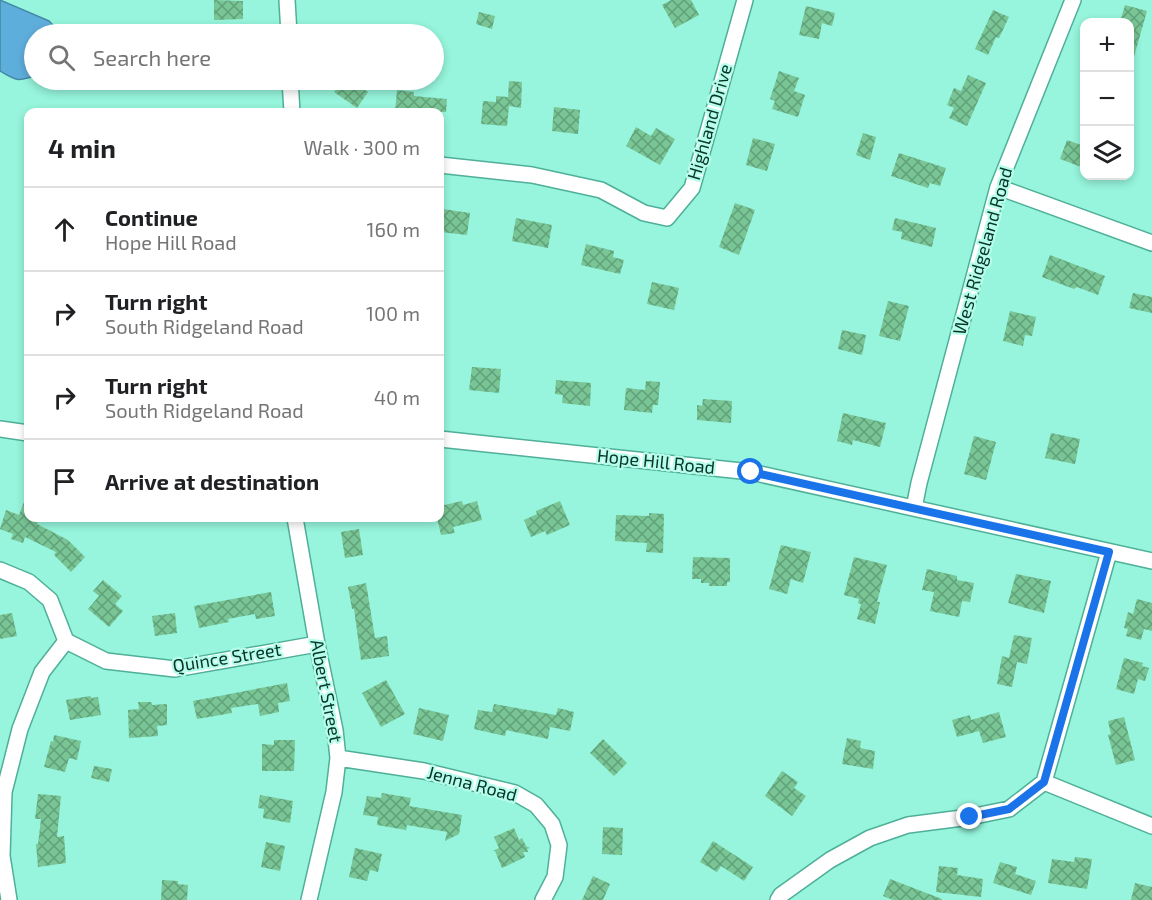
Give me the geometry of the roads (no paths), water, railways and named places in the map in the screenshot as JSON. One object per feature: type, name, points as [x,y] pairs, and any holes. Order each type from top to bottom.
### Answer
[{"type":"street","points":[[287,0],[288,24]]},
{"type":"street","name":"Highland Drive","points":[[444,165],[532,175],[601,190],[644,213],[667,218],[692,188],[745,0]]},
{"type":"street","name":"West Ridgeland Road","points":[[914,508],[998,187],[1073,0]]},
{"type":"street","points":[[291,90],[292,108]]},
{"type":"street","points":[[998,187],[1152,243]]},
{"type":"street","points":[[0,429],[24,432]]},
{"type":"street","name":"Hope Hill Road","points":[[444,440],[751,472],[1152,561]]},
{"type":"street","name":"Albert Street","points":[[296,522],[335,730],[338,758],[334,792],[309,900]]},
{"type":"street","points":[[778,900],[781,895],[830,860],[870,838],[908,825],[1009,809],[1044,782],[1109,552]]},
{"type":"street","points":[[0,570],[29,582],[50,600],[66,641],[42,672],[20,729],[4,792],[2,856],[9,900]]},
{"type":"street","name":"Quince Street","points":[[66,641],[106,661],[175,669],[317,644]]},
{"type":"street","name":"Jenna Road","points":[[338,758],[424,771],[481,784],[515,793],[536,805],[552,824],[559,845],[555,877],[543,900]]},
{"type":"street","points":[[1044,782],[1152,826]]},
{"type":"water","points":[[0,0],[52,24],[24,24],[24,79],[16,79],[0,71]]}]
